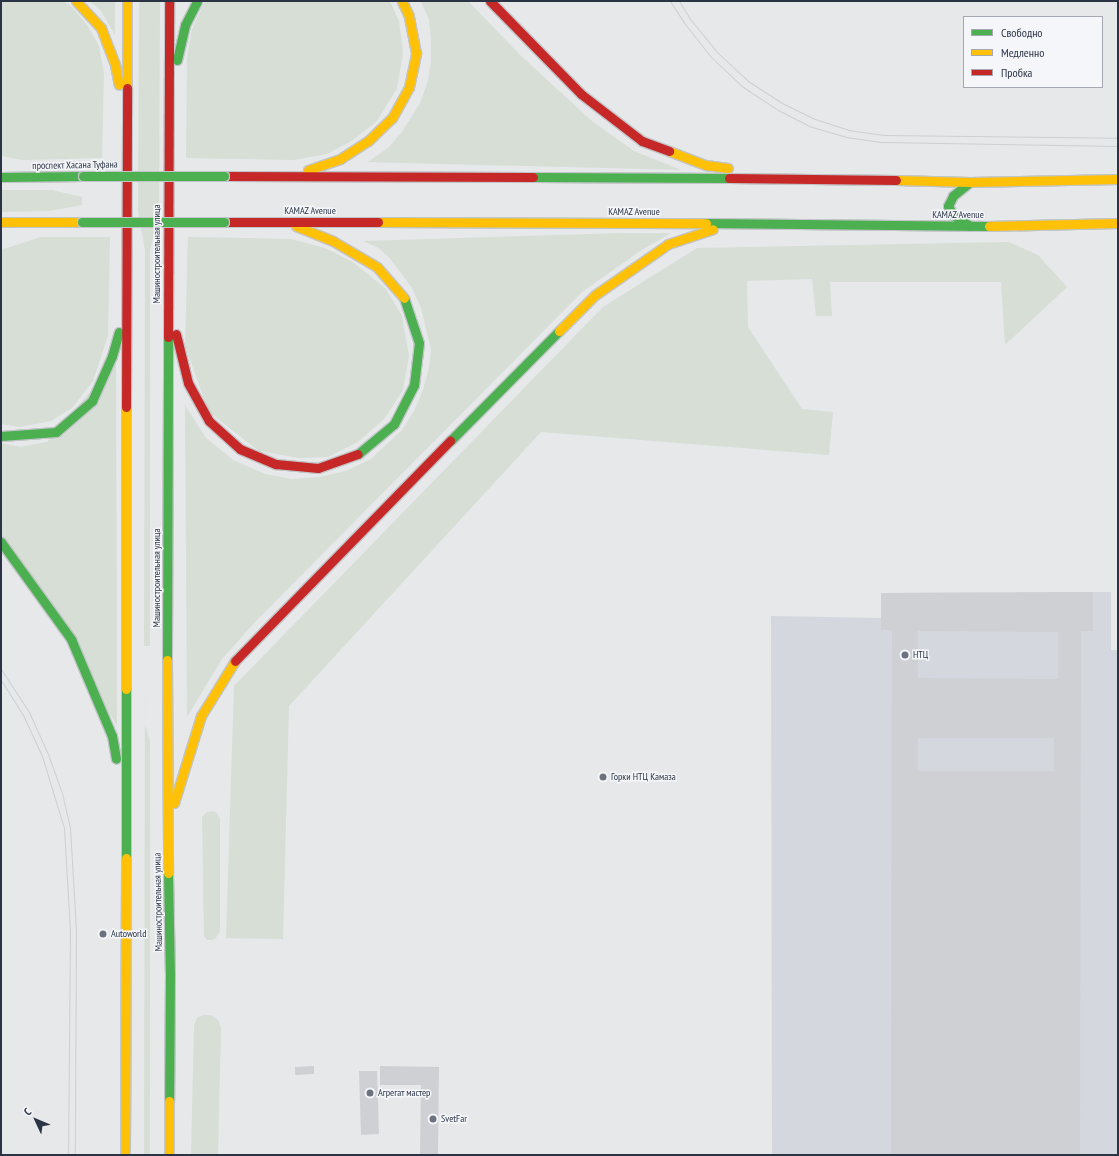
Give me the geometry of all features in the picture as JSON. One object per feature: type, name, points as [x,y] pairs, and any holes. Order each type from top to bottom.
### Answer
[{"type":"main road","points":[[76,1],[101,28],[115,66],[126,114]]},
{"type":"main road","points":[[125,1155],[127,1]]},
{"type":"main road","name":"Машиностроительная улица","points":[[168,1],[167,825],[170,972],[169,1155]]},
{"type":"main road","points":[[168,94],[185,25],[197,1]]},
{"type":"main road","points":[[289,176],[340,160],[368,141],[392,118],[409,87],[416,53],[409,16],[402,1]]},
{"type":"main road","points":[[490,1],[581,94],[642,141],[706,164],[784,178]]},
{"type":"main road","points":[[2,167],[56,177]]},
{"type":"main road","points":[[289,176],[784,178],[970,182],[1118,179]]},
{"type":"main road","name":"проспект Хасана Туфана","points":[[1,177],[289,176]]},
{"type":"main road","points":[[970,182],[953,196],[948,206],[953,215],[970,226]]},
{"type":"main road","points":[[1,222],[32,222]]},
{"type":"main road","points":[[7,233],[32,222]]},
{"type":"main road","name":"KAMAZ Avenue","points":[[32,222],[768,223],[970,226],[1118,223]]},
{"type":"main road","points":[[168,305],[188,383],[209,421],[240,449],[276,464],[318,468],[361,453],[394,424],[414,385],[419,343],[405,299],[377,267],[333,241],[286,222]]},
{"type":"main road","points":[[167,825],[201,716],[237,657],[595,295],[668,244],[708,230],[768,223]]},
{"type":"main road","points":[[1,436],[56,432],[92,401],[112,356],[126,303]]},
{"type":"main road","points":[[1,542],[71,639],[112,736],[126,829]]},
{"type":"shaded area","points":[[1,1],[63,1],[72,7],[88,26],[99,46],[104,74],[102,158],[22,160],[1,156]]},
{"type":"shaded area","points":[[90,1],[115,1],[115,35],[101,11]]},
{"type":"shaded area","points":[[139,1],[160,1],[159,214],[150,250],[150,646],[144,646],[145,250],[138,212]]},
{"type":"shaded area","points":[[205,1],[390,1],[399,21],[403,53],[397,88],[377,121],[353,140],[327,154],[293,160],[186,158],[187,58],[192,29]]},
{"type":"shaded area","points":[[421,1],[468,1],[520,55],[593,122],[634,151],[681,170],[368,162],[388,148],[402,132],[420,103],[428,81],[431,61],[431,39],[429,20]]},
{"type":"shaded area","points":[[1,190],[52,190],[82,197],[82,205],[49,211],[1,212]]},
{"type":"shaded area","points":[[671,233],[640,251],[582,292],[256,621],[222,659],[187,717],[185,405],[206,438],[233,460],[265,474],[291,479],[319,477],[346,471],[371,459],[402,430],[414,411],[423,390],[429,368],[431,349],[421,308],[412,288],[389,257],[377,247],[363,241]]},
{"type":"shaded area","points":[[41,237],[110,237],[108,336],[93,381],[72,408],[51,421],[20,427],[1,424],[1,250]]},
{"type":"shaded area","points":[[188,237],[291,239],[325,248],[353,262],[386,289],[402,316],[409,356],[403,390],[385,418],[358,442],[328,457],[299,458],[259,451],[209,412],[185,346]]},
{"type":"shaded area","points":[[1009,242],[1038,255],[1067,287],[1005,345],[1001,282],[830,282],[832,316],[816,316],[812,279],[747,281],[748,327],[802,409],[833,412],[829,455],[541,432],[289,706],[283,939],[226,938],[234,686],[603,307],[697,248]]},
{"type":"shaded area","points":[[116,362],[117,726],[1,533],[1,443],[20,447],[47,442]]},
{"type":"shaded area","points":[[1111,592],[1111,650],[1118,650],[1118,1155],[772,1155],[771,616],[881,618],[881,593]]},
{"type":"shaded area","points":[[145,670],[145,725],[150,741],[150,1155],[144,1155]]},
{"type":"shaded area","points":[[212,811],[217,813],[220,819],[220,931],[215,939],[207,940],[204,935],[202,817],[206,813]]},
{"type":"shaded area","points":[[203,1015],[211,1015],[218,1020],[221,1028],[218,1155],[191,1155],[194,1025],[197,1018]]},
{"type":"building","points":[[1093,592],[1093,631],[1081,631],[1080,1155],[891,1155],[892,630],[881,630],[881,593]],"holes":[[[918,631],[1058,632],[1058,679],[918,678]],[[918,738],[1054,738],[1054,771],[918,771]]]},
{"type":"building","points":[[314,1066],[314,1074],[295,1075],[295,1067]]},
{"type":"building","points":[[380,1066],[439,1067],[438,1155],[420,1155],[421,1085],[380,1085]]},
{"type":"building","points":[[359,1071],[377,1071],[379,1134],[361,1135]]},
{"type":"tram line","points":[[670,1],[685,24],[711,57],[743,87],[778,110],[812,127],[846,137],[883,142],[1118,146]]},
{"type":"tram line","points":[[679,1],[691,20],[717,52],[748,81],[782,103],[815,119],[848,130],[884,135],[1118,138]]},
{"type":"tram line","points":[[1,669],[29,712],[48,754],[62,793],[70,827],[76,931],[75,1155]]},
{"type":"tram line","points":[[1,680],[23,715],[42,756],[64,828],[70,931],[68,1155]]},
{"type":"traffic: fast","points":[[177,60],[185,25],[197,1]]},
{"type":"traffic: fast","points":[[1,177],[83,176]]},
{"type":"traffic: fast","points":[[83,176],[224,176]]},
{"type":"traffic: fast","points":[[533,177],[729,178]]},
{"type":"traffic: fast","points":[[970,182],[953,196],[948,206],[953,215],[970,226]]},
{"type":"traffic: fast","points":[[82,222],[224,222]]},
{"type":"traffic: fast","points":[[706,223],[989,226]]},
{"type":"traffic: fast","points":[[358,454],[394,424],[414,385],[419,343],[404,298]]},
{"type":"traffic: fast","points":[[450,441],[559,331]]},
{"type":"traffic: fast","points":[[1,436],[56,432],[92,401],[112,356],[119,332]]},
{"type":"traffic: fast","points":[[167,660],[168,337]]},
{"type":"traffic: fast","points":[[1,542],[71,639],[112,736],[116,759]]},
{"type":"traffic: fast","points":[[126,689],[126,858]]},
{"type":"traffic: fast","points":[[168,873],[170,973],[169,1101]]},
{"type":"traffic: slow","points":[[76,1],[101,28],[115,65],[119,85]]},
{"type":"traffic: slow","points":[[127,1],[127,88]]},
{"type":"traffic: slow","points":[[308,170],[340,159],[368,141],[392,118],[409,87],[416,53],[409,16],[402,1]]},
{"type":"traffic: slow","points":[[669,151],[706,165],[728,168]]},
{"type":"traffic: slow","points":[[896,180],[970,182],[1118,179]]},
{"type":"traffic: slow","points":[[1,222],[82,222]]},
{"type":"traffic: slow","points":[[378,222],[706,223]]},
{"type":"traffic: slow","points":[[989,226],[1118,223]]},
{"type":"traffic: slow","points":[[296,226],[333,241],[377,267],[404,298]]},
{"type":"traffic: slow","points":[[559,331],[595,295],[668,244],[713,229]]},
{"type":"traffic: slow","points":[[126,407],[126,689]]},
{"type":"traffic: slow","points":[[167,660],[168,873]]},
{"type":"traffic: slow","points":[[174,803],[201,716],[235,661]]},
{"type":"traffic: slow","points":[[125,1155],[126,858]]},
{"type":"traffic: slow","points":[[169,1101],[169,1155]]},
{"type":"traffic: jam","points":[[168,337],[169,1]]},
{"type":"traffic: jam","points":[[490,1],[581,94],[642,141],[669,151]]},
{"type":"traffic: jam","points":[[126,407],[127,88]]},
{"type":"traffic: jam","points":[[224,176],[533,177]]},
{"type":"traffic: jam","points":[[729,178],[896,180]]},
{"type":"traffic: jam","points":[[224,222],[378,222]]},
{"type":"traffic: jam","points":[[176,334],[188,383],[209,421],[240,449],[276,464],[318,468],[358,454]]},
{"type":"traffic: jam","points":[[235,661],[450,441]]},
{"type":"place","name":"НТЦ","points":[[905,655]]},
{"type":"place","name":"Горки НТЦ Камаза","points":[[603,777]]},
{"type":"place","name":"Autoworld","points":[[103,934]]},
{"type":"place","name":"Агрегат мастер","points":[[370,1093]]},
{"type":"place","name":"SvetFar","points":[[433,1119]]}]
